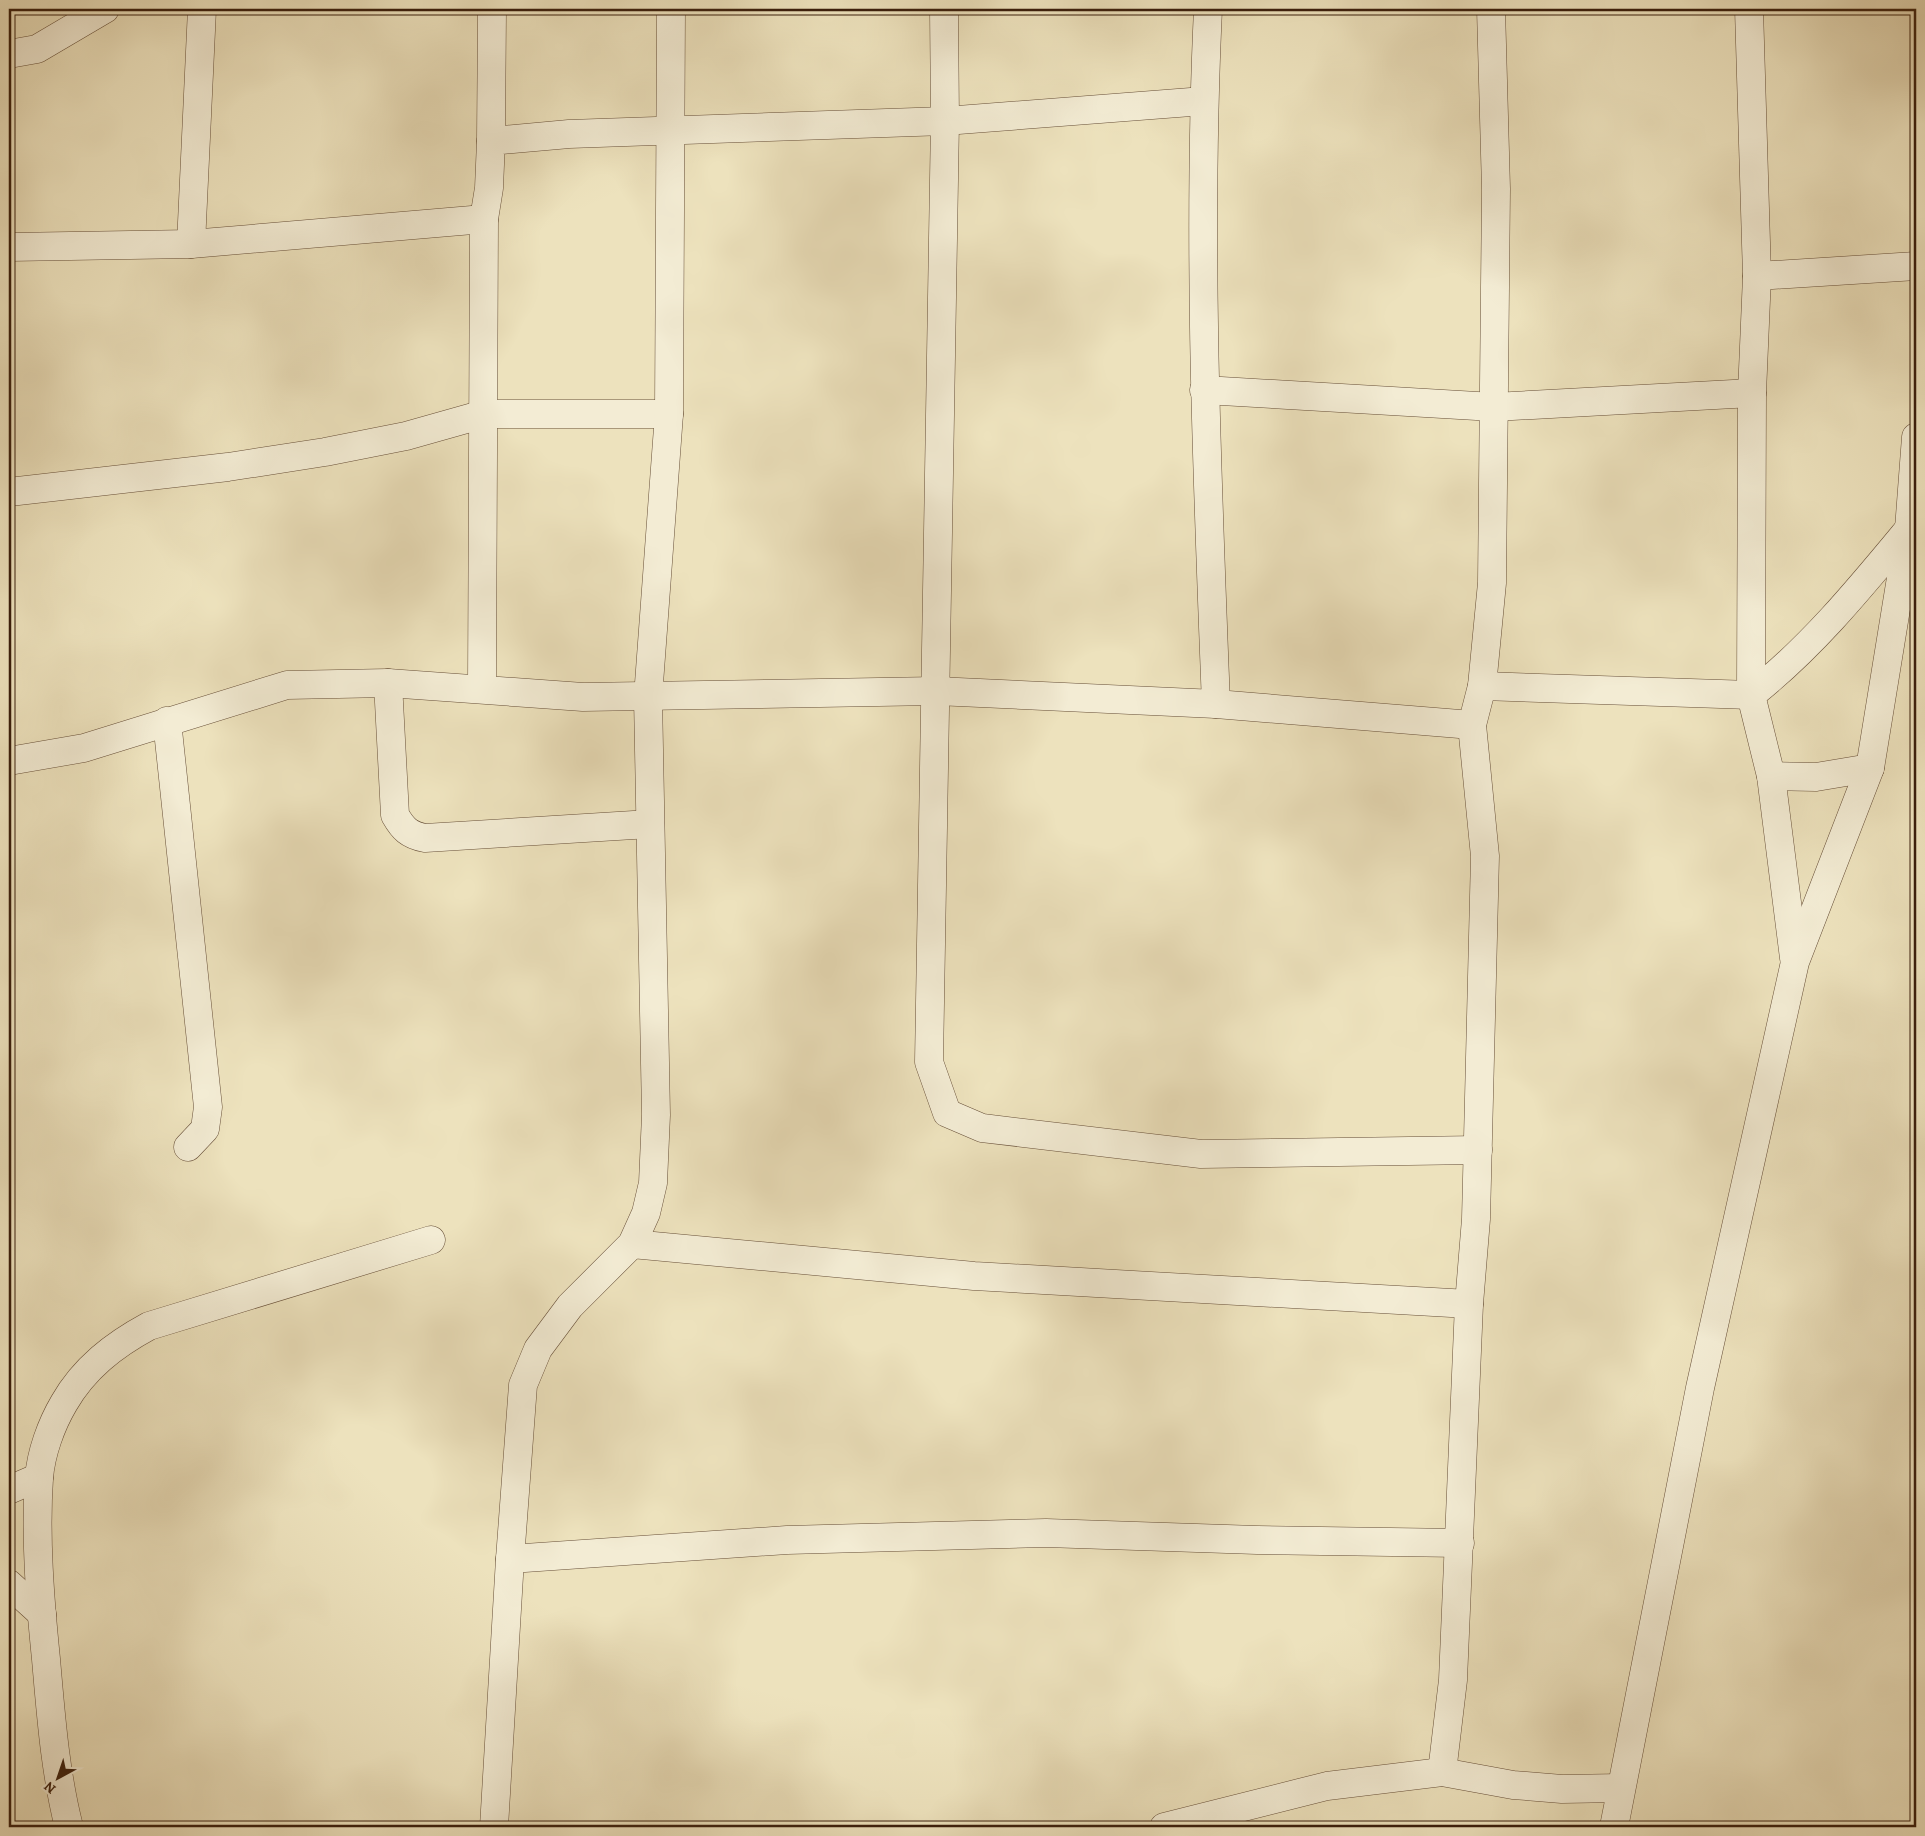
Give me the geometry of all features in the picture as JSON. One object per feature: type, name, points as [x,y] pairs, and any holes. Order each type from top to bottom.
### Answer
[{"type":"street","points":[[9,54],[37,48],[105,9]]},
{"type":"street","points":[[190,244],[202,9]]},
{"type":"street","points":[[482,689],[484,219],[489,188],[491,141],[492,9]]},
{"type":"street","points":[[494,1827],[510,1559],[523,1385],[538,1349],[570,1306],[632,1244],[646,1213],[653,1183],[656,1115],[648,697],[669,414],[671,9]]},
{"type":"street","points":[[944,9],[946,121],[929,1062],[947,1113],[982,1128],[1201,1154],[1478,1150]]},
{"type":"street","points":[[1208,9],[1204,101],[1204,390],[1216,704]]},
{"type":"street","points":[[1442,1772],[1453,1680],[1469,1304],[1476,1219],[1478,1150],[1485,856],[1472,725],[1482,686],[1492,583],[1496,189],[1491,9]]},
{"type":"street","points":[[1749,9],[1757,276],[1752,393],[1751,695],[1771,776],[1795,962]]},
{"type":"street","points":[[491,141],[569,134],[946,121],[1204,101]]},
{"type":"street","points":[[9,247],[190,244],[484,219]]},
{"type":"street","points":[[1757,276],[1916,266]]},
{"type":"street","points":[[1204,390],[1494,406],[1752,393]]},
{"type":"street","points":[[9,492],[228,467],[326,452],[406,436],[484,414],[669,414]]},
{"type":"street","points":[[1614,1827],[1700,1388],[1795,962],[1870,768],[1909,528],[1916,437]]},
{"type":"street","points":[[1482,686],[1751,695],[1789,664],[1853,596],[1909,528]]},
{"type":"street","points":[[9,761],[84,748],[286,685],[388,683],[583,697],[936,691],[1216,704],[1472,725]]},
{"type":"street","points":[[388,683],[394,815],[402,828],[412,835],[425,838],[650,824]]},
{"type":"street","points":[[167,721],[208,1107],[205,1130],[188,1147]]},
{"type":"street","points":[[1771,776],[1816,777],[1870,768]]},
{"type":"street","points":[[69,1827],[53,1741],[42,1614],[39,1477],[45,1446],[63,1403],[87,1370],[121,1342],[149,1326],[431,1240]]},
{"type":"street","points":[[632,1244],[974,1276],[1469,1304]]},
{"type":"street","points":[[9,1490],[39,1477]]},
{"type":"street","points":[[510,1559],[787,1540],[1046,1533],[1460,1544]]},
{"type":"street","points":[[9,1584],[42,1614]]},
{"type":"street","points":[[1164,1827],[1327,1786],[1442,1772],[1523,1786],[1562,1789],[1621,1788]]}]
